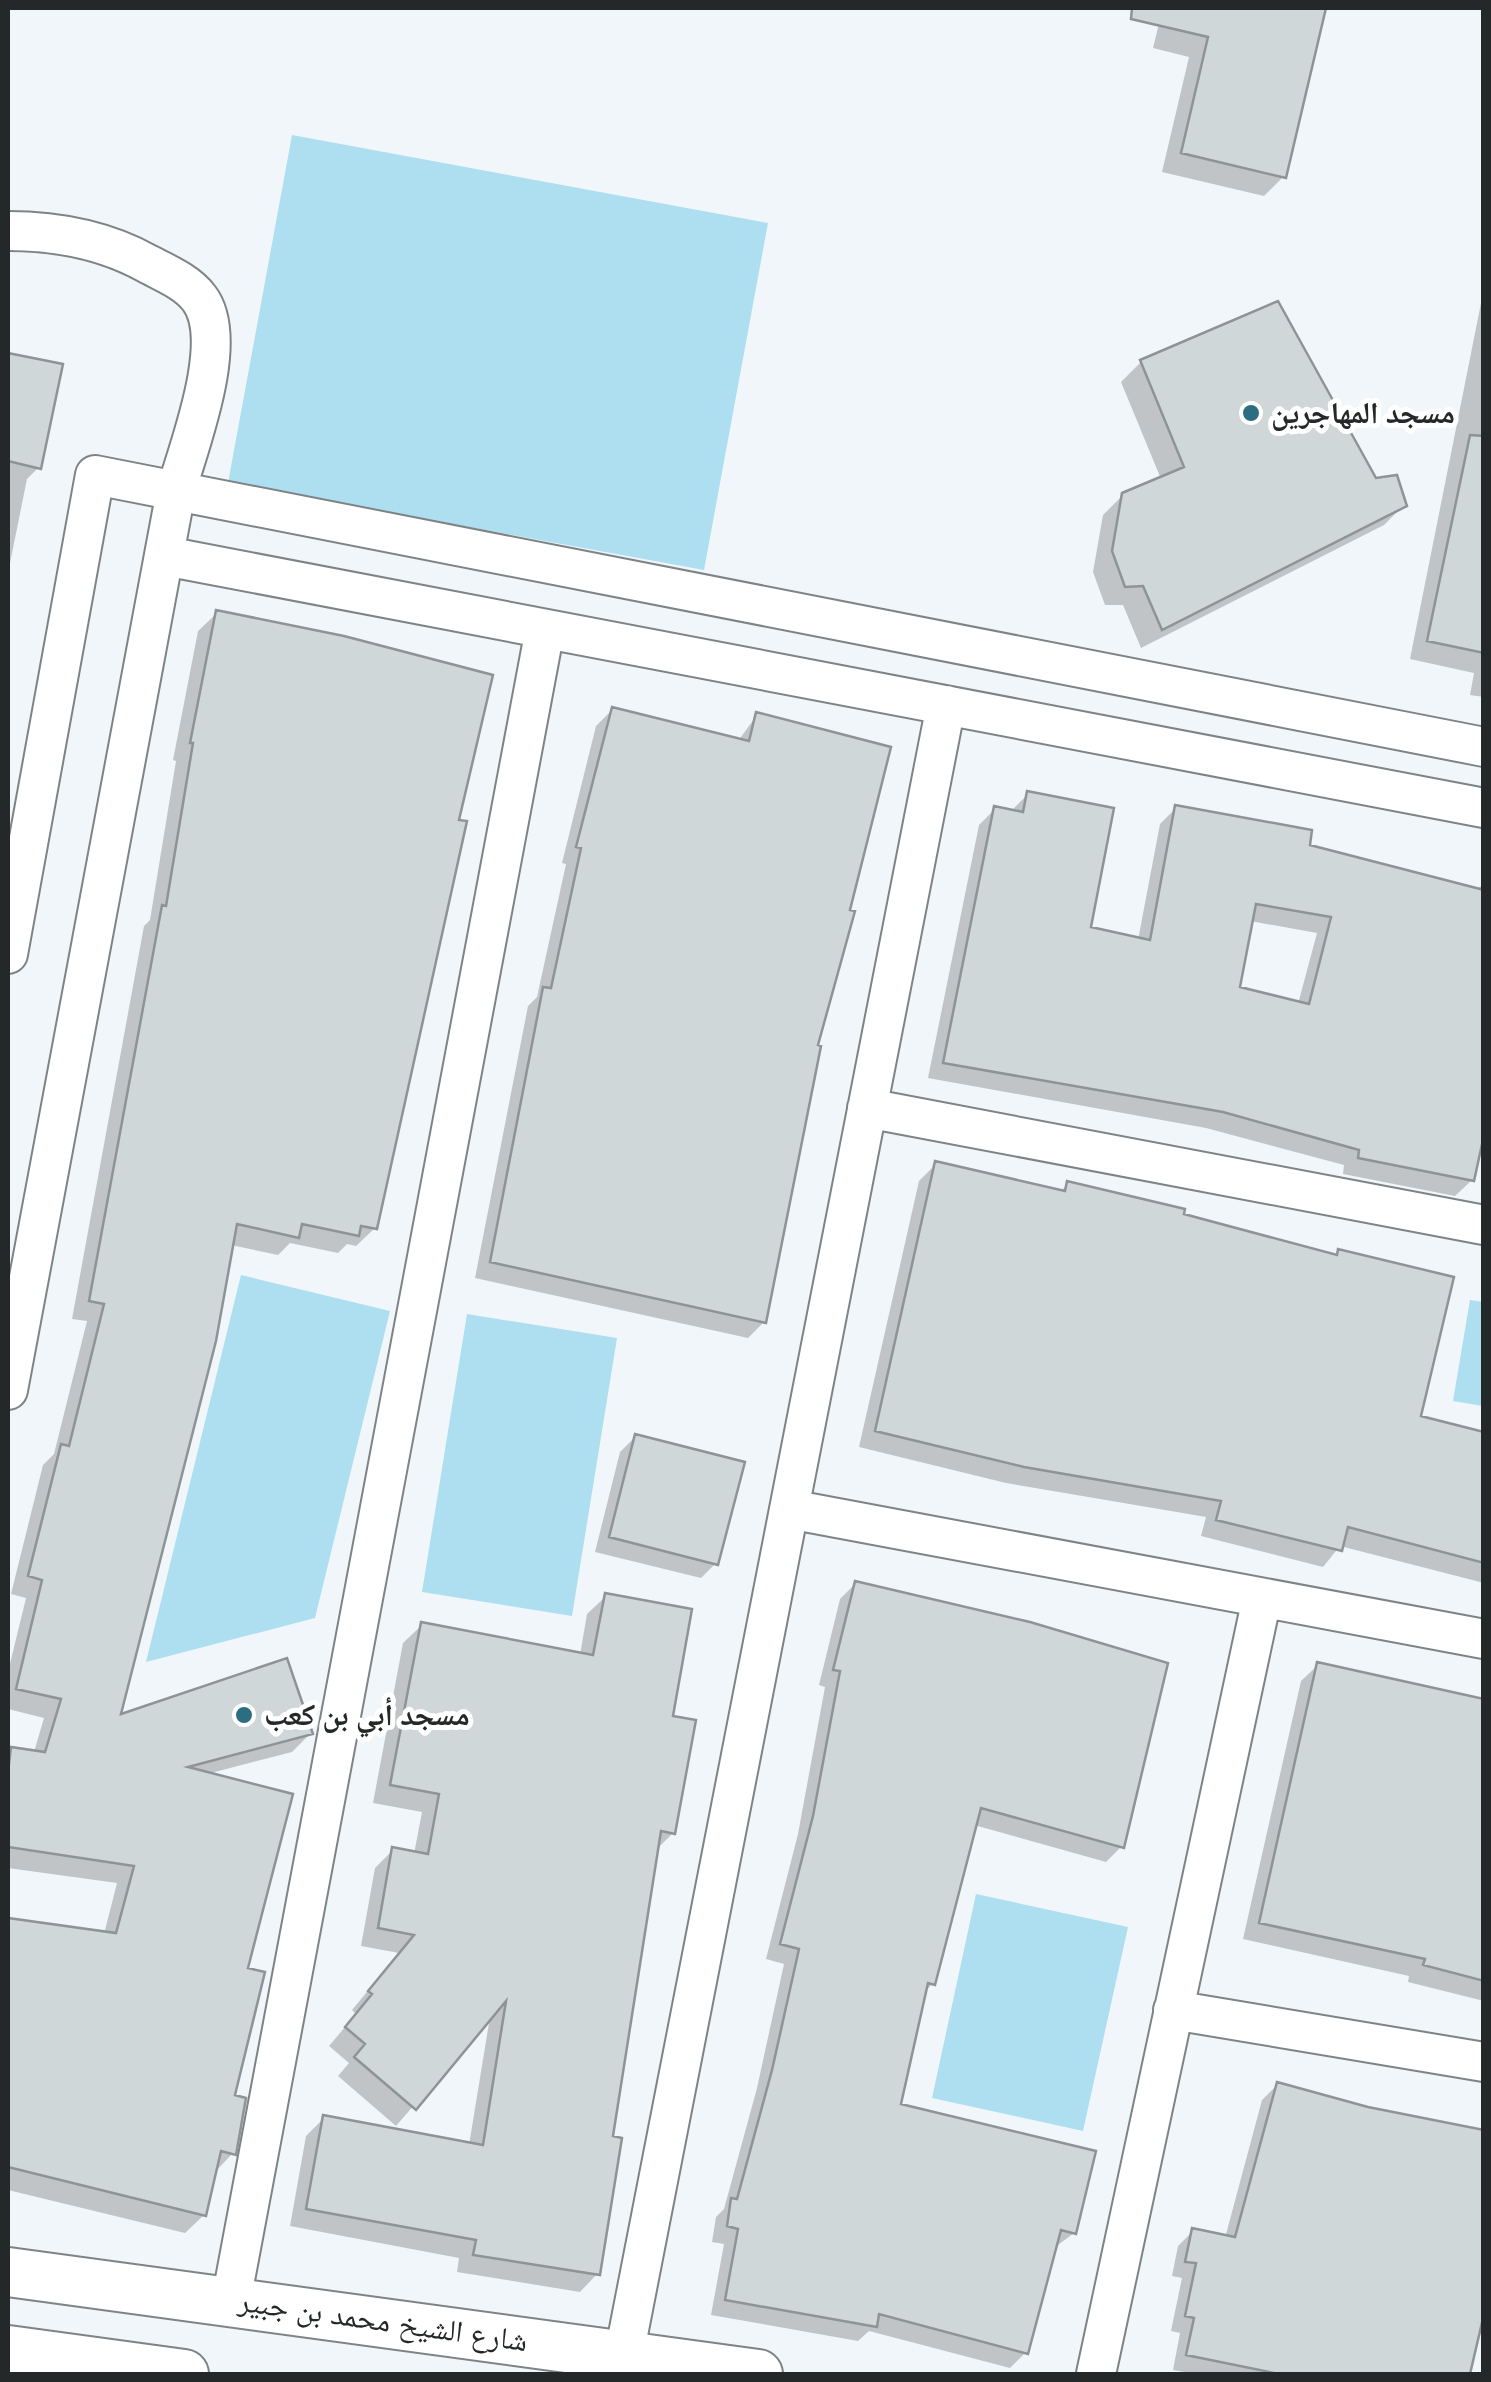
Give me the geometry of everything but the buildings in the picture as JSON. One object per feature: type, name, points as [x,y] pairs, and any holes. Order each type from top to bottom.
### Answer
[{"type":"main road","name":"شارع الشيخ محمد بن جبير","points":[[8,2272],[758,2374]]},
{"type":"main road","points":[[8,2350],[184,2374]]},
{"type":"street","points":[[8,231],[48,232],[135,256],[175,278],[201,299],[210,337],[208,384],[176,491],[8,1390]]},
{"type":"street","points":[[8,954],[95,475],[1484,747]]},
{"type":"street","points":[[165,556],[1484,808]]},
{"type":"street","points":[[231,2301],[545,629]]},
{"type":"street","points":[[624,2355],[946,705]]},
{"type":"street","points":[[867,1108],[1484,1226]]},
{"type":"street","points":[[789,1509],[1484,1639]]},
{"type":"street","points":[[1096,2374],[1262,1598]]},
{"type":"street","points":[[1173,2010],[1484,2062]]},
{"type":"shaded area","points":[[292,135],[768,223],[704,570],[228,483]]},
{"type":"shaded area","points":[[241,1275],[390,1311],[315,1618],[146,1662]]},
{"type":"shaded area","points":[[1470,1300],[1483,1302],[1483,1406],[1453,1401]]},
{"type":"shaded area","points":[[467,1314],[617,1338],[572,1616],[422,1592]]},
{"type":"shaded area","points":[[976,1894],[1128,1927],[1083,2131],[932,2098]]},
{"type":"place","name":"مسجد المهاجرين","points":[[1251,413]]},
{"type":"place","name":"مسجد أبي بن كعب","points":[[244,1715]]}]
